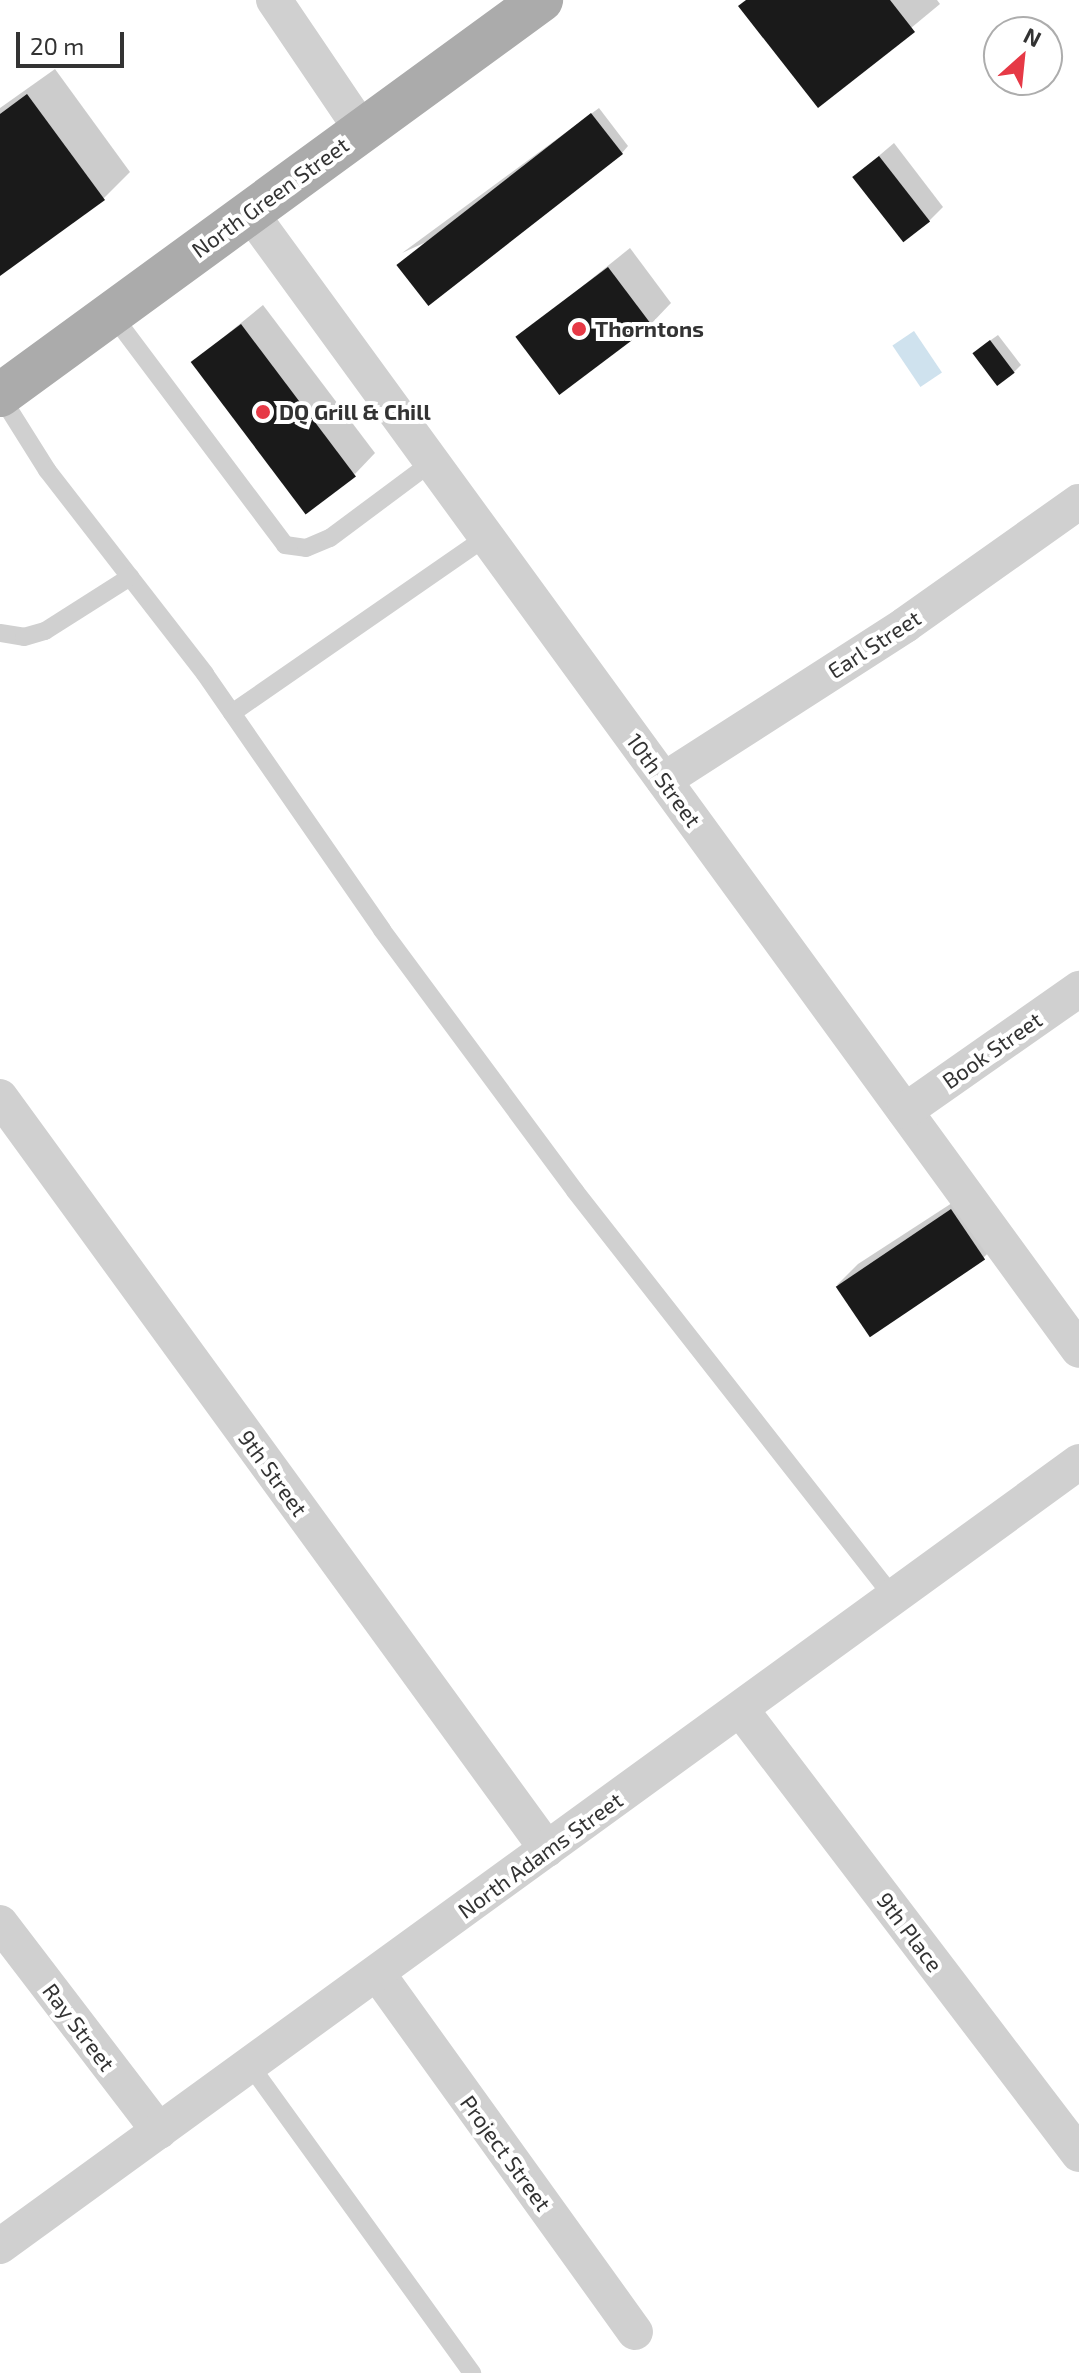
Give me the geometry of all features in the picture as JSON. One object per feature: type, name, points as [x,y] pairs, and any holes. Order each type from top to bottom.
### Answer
[{"type":"main road","name":"North Green Street","points":[[0,395],[541,0]]},
{"type":"street","points":[[274,0],[362,130]]},
{"type":"street","name":"10th Street","points":[[249,211],[1079,1350]]},
{"type":"street","name":"Earl Street","points":[[664,780],[905,625],[1079,502]]},
{"type":"street","name":"Book Street","points":[[905,1111],[1079,989]]},
{"type":"street","name":"9th Street","points":[[0,1097],[547,1849]]},
{"type":"street","name":"North Adams Street","points":[[0,2246],[1079,1462]]},
{"type":"street","name":"9th Place","points":[[741,1710],[1079,2154]]},
{"type":"street","name":"Ray Street","points":[[0,1923],[159,2131]]},
{"type":"street","name":"Project Street","points":[[377,1973],[635,2332]]},
{"type":"lane","points":[[111,313],[285,545],[306,548],[330,538],[432,462]]},
{"type":"lane","points":[[0,395],[47,470],[232,713],[382,930],[575,1191],[894,1598]]},
{"type":"lane","points":[[232,713],[486,537]]},
{"type":"lane","points":[[0,633],[24,637],[45,631],[130,577]]},
{"type":"lane","points":[[250,2065],[472,2373]]},
{"type":"water","points":[[914,331],[942,372],[920,387],[892,346]]},
{"type":"building","points":[[746,0],[890,0],[915,32],[818,108],[738,6]]},
{"type":"building","points":[[27,94],[105,200],[0,276],[0,114]]},
{"type":"building","points":[[591,113],[623,154],[428,306],[396,265]]},
{"type":"building","points":[[879,156],[930,221],[903,242],[852,177]]},
{"type":"building","points":[[608,267],[652,325],[559,395],[515,337]]},
{"type":"building","points":[[241,324],[356,477],[306,514],[191,362]]},
{"type":"building","points":[[990,340],[1015,373],[997,386],[972,353]]},
{"type":"building","points":[[951,1209],[985,1260],[870,1337],[836,1287]]},
{"type":"place","name":"Thorntons","points":[[579,329]]},
{"type":"place","name":"DQ Grill & Chill","points":[[263,412]]}]
